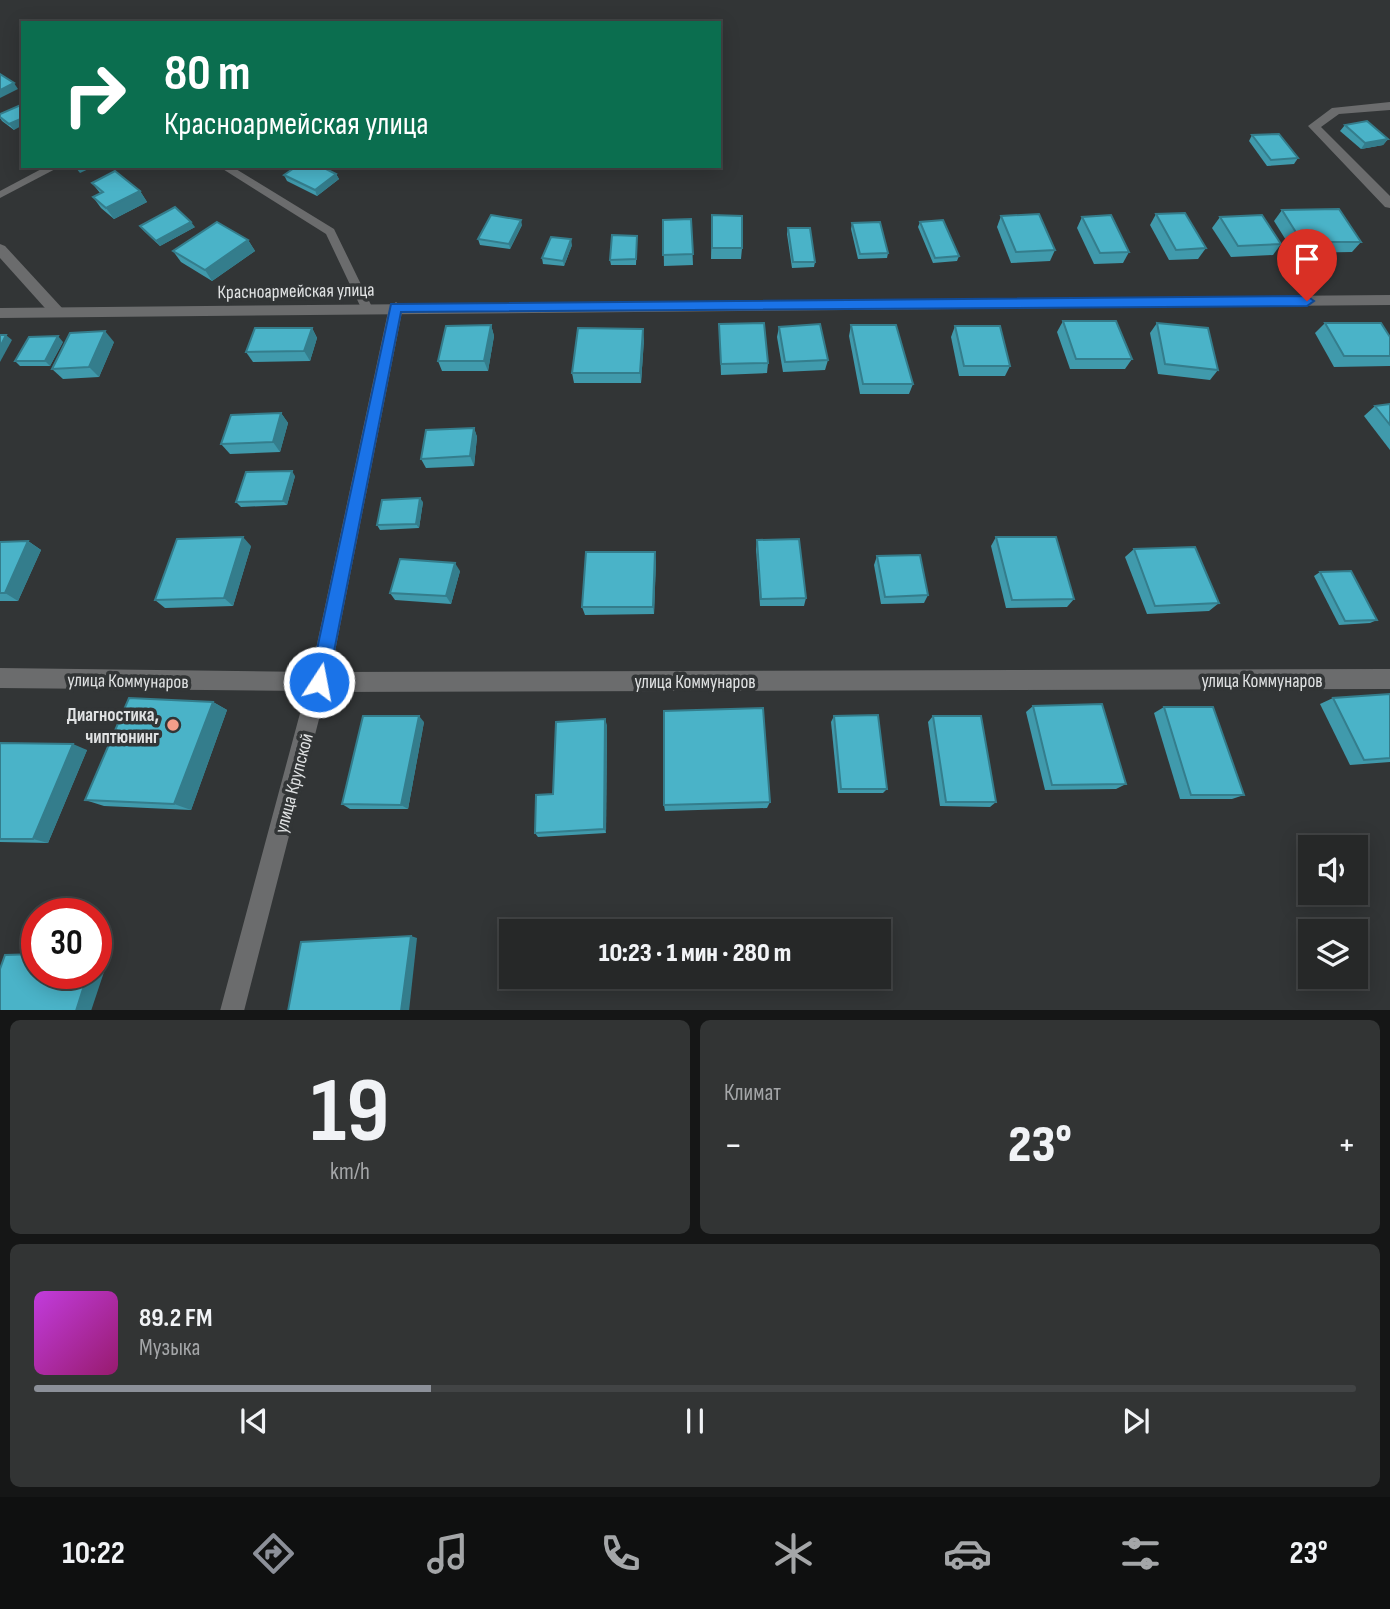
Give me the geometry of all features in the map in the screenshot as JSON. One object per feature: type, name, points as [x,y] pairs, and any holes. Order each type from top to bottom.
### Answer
[{"type":"street","points":[[1390,106],[1336,111],[1314,126],[1390,204]]},
{"type":"street","points":[[0,249],[58,313]]},
{"type":"street","name":"Красноармейская улица","points":[[0,313],[396,307],[1390,300]]},
{"type":"street","name":"улица Крупской","points":[[232,1010],[319,682],[396,307]]},
{"type":"street","name":"улица Коммунаров","points":[[0,678],[319,682],[1390,679]]},
{"type":"lane","points":[[0,195],[52,168]]},
{"type":"lane","points":[[226,168],[330,232],[367,309]]},
{"type":"building","points":[[0,74],[14,83],[0,90]]},
{"type":"building","points":[[21,105],[21,119],[9,124],[0,114]]},
{"type":"building","points":[[1367,121],[1388,139],[1365,143],[1345,125]]},
{"type":"building","points":[[1279,134],[1298,158],[1271,160],[1252,135]]},
{"type":"building","points":[[294,168],[324,168],[336,174],[315,190],[284,175]]},
{"type":"building","points":[[115,171],[140,191],[106,208],[93,197],[103,192],[92,183]]},
{"type":"building","points":[[175,207],[191,222],[156,241],[140,226]]},
{"type":"building","points":[[1339,209],[1361,242],[1302,242],[1282,210]]},
{"type":"building","points":[[1185,213],[1206,248],[1176,250],[1156,214]]},
{"type":"building","points":[[1039,214],[1055,250],[1016,252],[1001,216]]},
{"type":"building","points":[[491,215],[521,220],[509,244],[478,239]]},
{"type":"building","points":[[712,215],[742,216],[742,248],[712,248]]},
{"type":"building","points":[[1111,215],[1129,252],[1100,253],[1082,217]]},
{"type":"building","points":[[1262,215],[1281,244],[1238,246],[1220,217]]},
{"type":"building","points":[[691,219],[693,254],[663,255],[663,220]]},
{"type":"building","points":[[943,220],[959,256],[935,258],[920,222]]},
{"type":"building","points":[[217,222],[248,240],[205,270],[173,251]]},
{"type":"building","points":[[880,222],[888,253],[860,254],[852,223]]},
{"type":"building","points":[[788,228],[810,228],[815,262],[793,262]]},
{"type":"building","points":[[612,235],[637,236],[636,259],[610,260]]},
{"type":"building","points":[[551,237],[571,239],[563,261],[542,258]]},
{"type":"building","points":[[1063,321],[1116,321],[1132,359],[1076,359]]},
{"type":"building","points":[[764,323],[768,363],[721,364],[719,324]]},
{"type":"building","points":[[1157,323],[1208,328],[1218,370],[1165,364]]},
{"type":"building","points":[[1325,323],[1381,323],[1390,337],[1390,356],[1344,356]]},
{"type":"building","points":[[820,324],[828,360],[785,362],[779,327]]},
{"type":"building","points":[[491,325],[484,361],[438,361],[446,326]]},
{"type":"building","points":[[851,325],[896,325],[913,384],[863,384]]},
{"type":"building","points":[[955,326],[1000,326],[1010,366],[964,366]]},
{"type":"building","points":[[255,328],[312,328],[304,351],[246,352]]},
{"type":"building","points":[[578,328],[643,329],[640,373],[572,373]]},
{"type":"building","points":[[105,331],[89,367],[52,369],[70,333]]},
{"type":"building","points":[[0,335],[6,335],[0,347]]},
{"type":"building","points":[[58,336],[45,361],[15,361],[29,337]]},
{"type":"building","points":[[1390,404],[1390,425],[1375,406]]},
{"type":"building","points":[[281,413],[273,442],[221,444],[231,415]]},
{"type":"building","points":[[474,428],[470,456],[421,459],[426,430]]},
{"type":"building","points":[[292,471],[283,501],[236,502],[246,472]]},
{"type":"building","points":[[420,498],[416,524],[377,525],[382,500]]},
{"type":"building","points":[[243,537],[224,598],[155,600],[177,539]]},
{"type":"building","points":[[996,537],[1056,537],[1074,599],[1012,600]]},
{"type":"building","points":[[799,539],[806,598],[761,599],[757,540]]},
{"type":"building","points":[[28,541],[5,593],[0,593],[0,542]]},
{"type":"building","points":[[1195,547],[1219,603],[1155,606],[1134,549]]},
{"type":"building","points":[[586,552],[655,552],[653,607],[582,607]]},
{"type":"building","points":[[920,555],[928,595],[885,597],[877,556]]},
{"type":"building","points":[[400,559],[455,563],[446,596],[390,593]]},
{"type":"building","points":[[1351,571],[1377,620],[1345,621],[1320,572]]},
{"type":"building","points":[[1390,694],[1390,758],[1364,760],[1333,698]]},
{"type":"building","points":[[129,698],[213,702],[174,804],[85,800]]},
{"type":"building","points":[[1102,704],[1126,784],[1052,785],[1033,706]]},
{"type":"building","points":[[1164,707],[1213,707],[1244,795],[1191,795]]},
{"type":"building","points":[[763,708],[770,802],[664,805],[664,711]]},
{"type":"building","points":[[878,715],[887,789],[841,789],[834,716]]},
{"type":"building","points":[[363,716],[419,716],[401,805],[342,804]]},
{"type":"building","points":[[933,716],[981,716],[996,802],[946,802]]},
{"type":"building","points":[[605,719],[604,829],[535,833],[536,795],[553,794],[556,722]]},
{"type":"building","points":[[0,743],[73,744],[33,839],[0,839]]},
{"type":"building","points":[[411,936],[401,1010],[288,1010],[301,942]]},
{"type":"building","points":[[21,954],[21,989],[83,989],[76,1010],[0,1010],[0,969],[5,955]]},
{"type":"place","name":"Диагностика, чиптюнинг","points":[[173,725]]},
{"type":"route","points":[[319,682],[396,307],[1307,301]]}]
